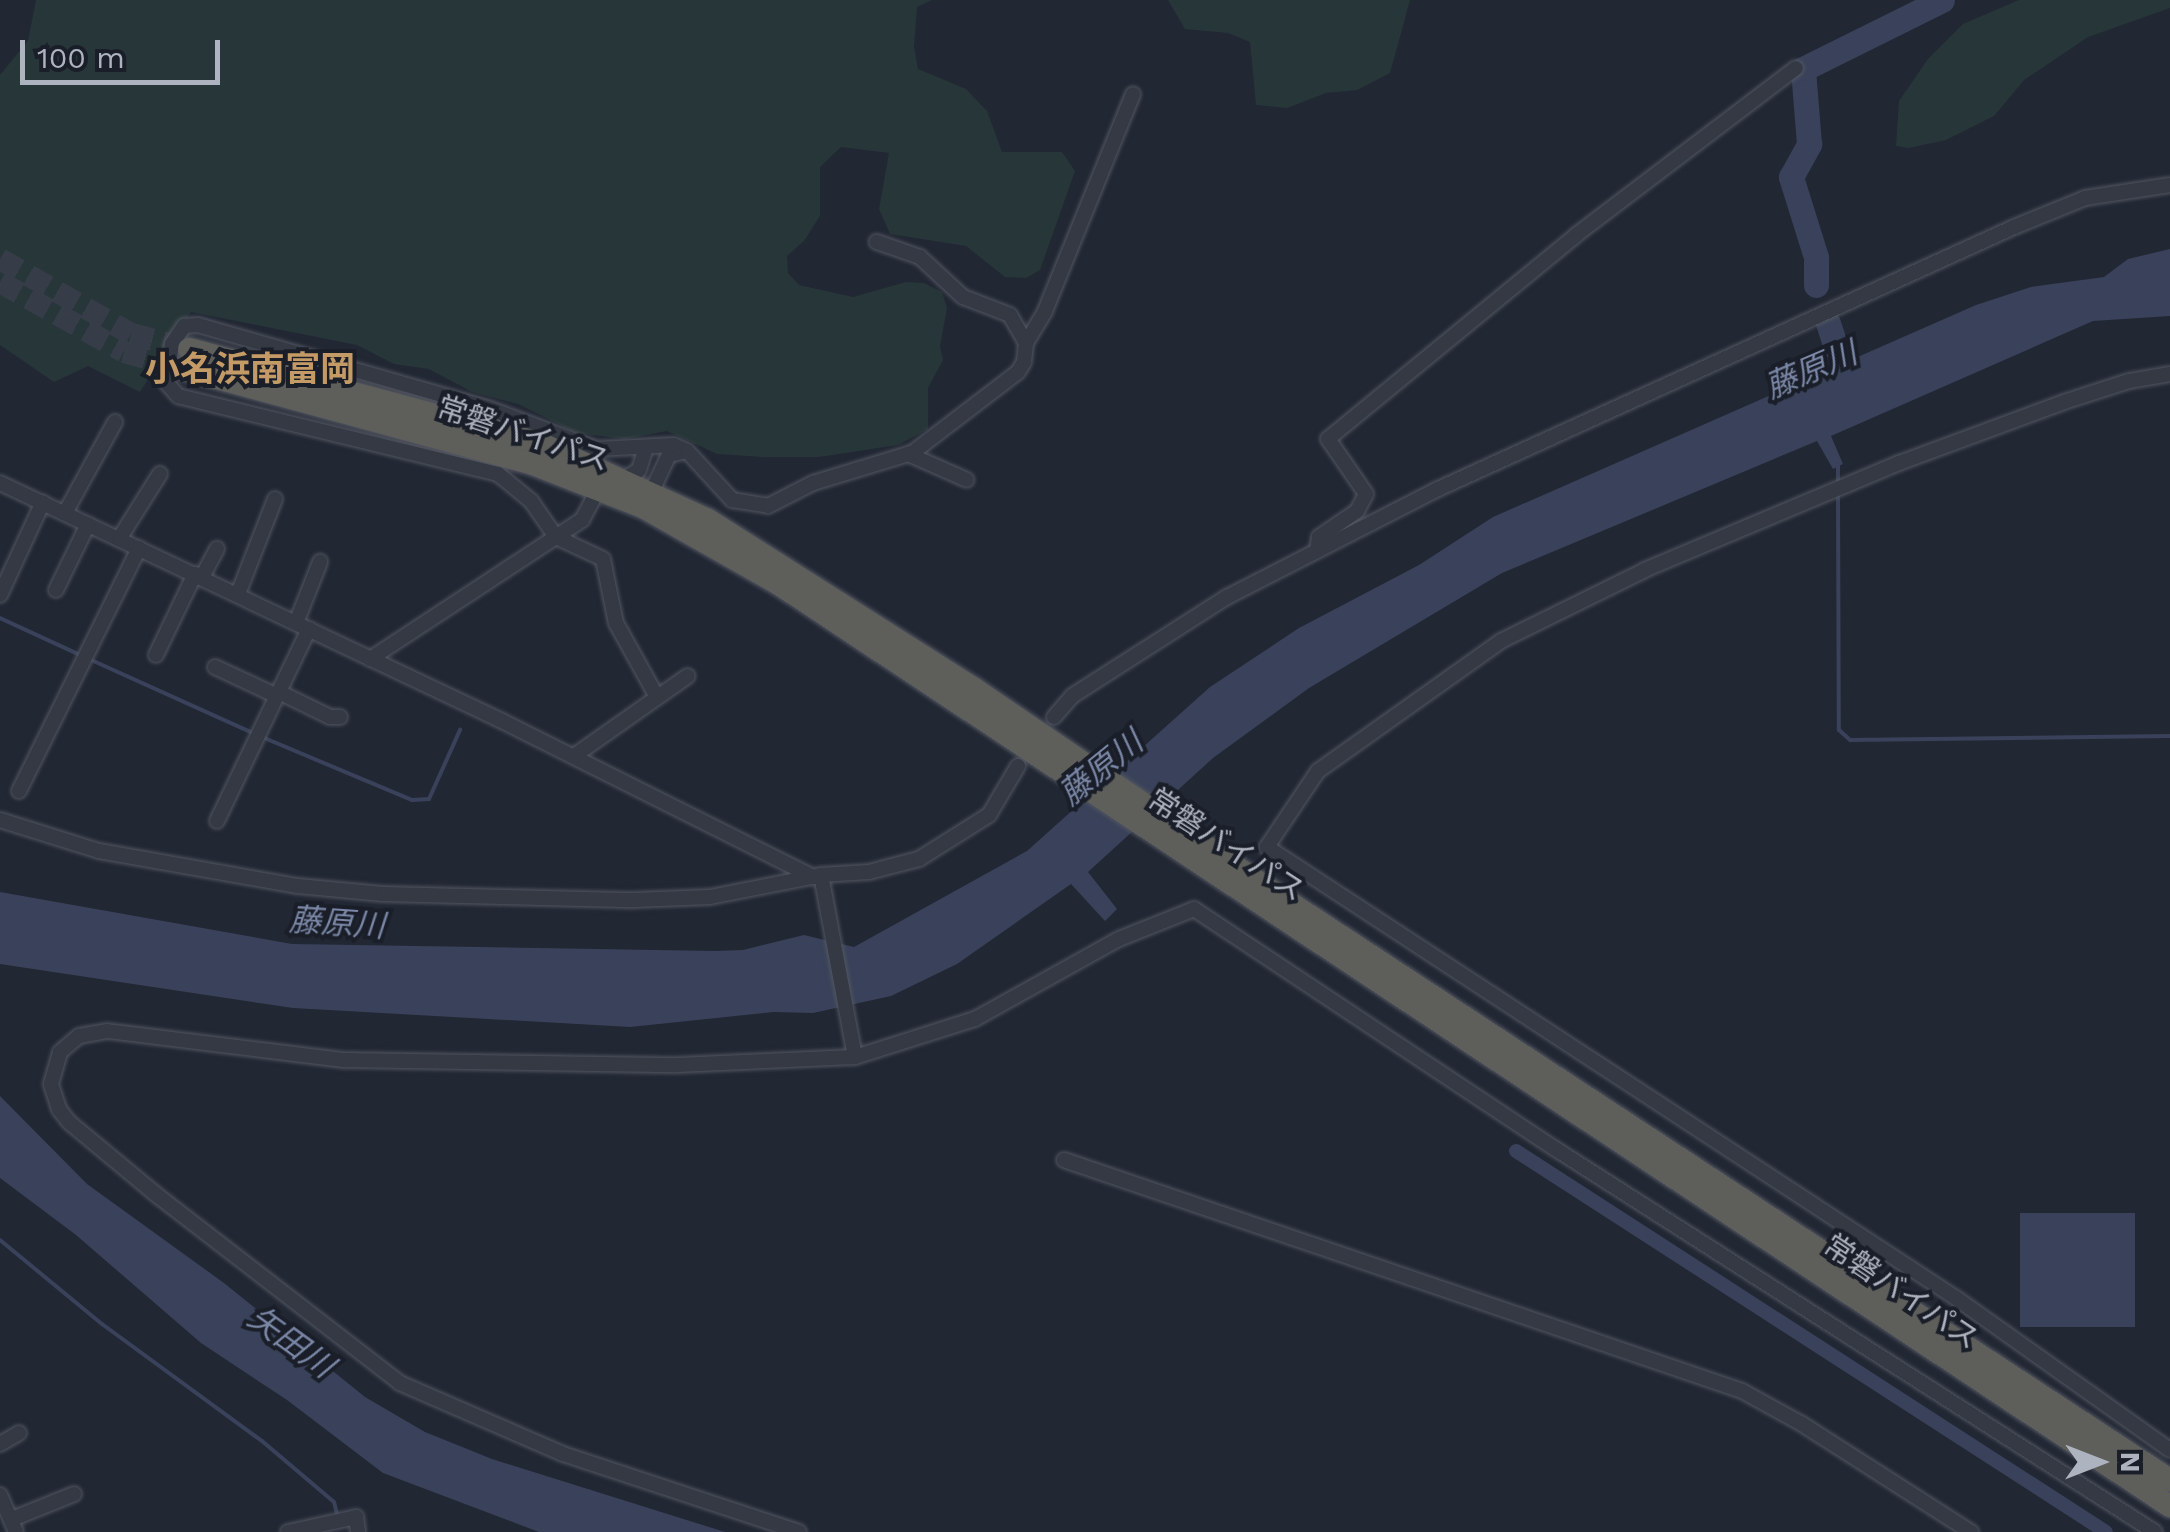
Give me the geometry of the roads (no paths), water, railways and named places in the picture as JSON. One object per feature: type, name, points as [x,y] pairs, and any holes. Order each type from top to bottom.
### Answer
[{"type":"highway","name":"常磐バイパス","points":[[1036,755],[761,550],[652,491],[540,442],[187,359],[515,459],[645,508],[779,584],[1036,755],[1281,898],[2164,1476]]},
{"type":"highway","name":"常磐バイパス","points":[[1206,855],[2170,1506]]},
{"type":"street","points":[[1317,551],[1319,538],[1357,512],[1366,494],[1328,439],[1576,235],[1796,68]]},
{"type":"street","points":[[657,698],[616,623],[603,559],[556,537],[531,501],[498,474],[178,396],[166,382],[166,363],[175,337],[188,324],[198,325],[488,408],[597,449],[674,446],[687,450],[732,500],[761,506],[813,483],[908,454],[1018,372],[1026,342],[1045,312],[1134,94]]},
{"type":"street","points":[[1054,717],[1072,696],[1227,597],[1438,489],[2014,227],[2085,198],[2170,185]]},
{"type":"street","points":[[876,242],[920,257],[963,297],[1010,315],[1026,342]]},
{"type":"street","points":[[2164,1476],[2169,1446],[1956,1298],[1267,847],[1318,771],[1501,642],[1646,570],[1881,470],[2064,402],[2129,381],[2170,374]]},
{"type":"street","points":[[65,513],[114,422]]},
{"type":"street","points":[[624,478],[639,470],[646,447]]},
{"type":"street","points":[[652,491],[669,455],[687,450]]},
{"type":"street","points":[[908,454],[967,480]]},
{"type":"street","points":[[119,538],[160,474]]},
{"type":"street","points":[[0,483],[238,594],[817,876]]},
{"type":"street","points":[[370,659],[582,520],[598,490]]},
{"type":"street","points":[[238,594],[275,499]]},
{"type":"street","points":[[0,595],[43,502]]},
{"type":"street","points":[[56,590],[88,524]]},
{"type":"street","points":[[19,791],[139,548]]},
{"type":"street","points":[[156,654],[198,575],[217,549]]},
{"type":"street","points":[[217,821],[278,694],[303,626],[320,562]]},
{"type":"street","points":[[215,667],[330,717],[340,717]]},
{"type":"street","points":[[574,756],[688,676]]},
{"type":"street","points":[[0,820],[99,851],[251,880],[350,892],[634,900],[744,894],[817,876],[898,866],[936,850],[989,815],[1036,755]]},
{"type":"street","points":[[817,876],[855,1057]]},
{"type":"street","points":[[799,1532],[563,1454],[400,1383],[78,1130],[58,1109],[51,1084],[60,1052],[79,1036],[94,1031],[344,1060],[678,1065],[855,1057],[975,1018],[1119,939],[1194,909],[1554,1148],[2155,1532]]},
{"type":"street","points":[[1064,1160],[1742,1391],[1802,1424],[1971,1532]]},
{"type":"street","points":[[0,1444],[18,1432]]},
{"type":"street","points":[[0,1495],[14,1525],[74,1494]]},
{"type":"street","points":[[288,1532],[356,1517],[358,1532]]},
{"type":"water","points":[[2170,249],[2170,316],[2093,321],[1831,436],[1843,464],[1833,469],[1817,441],[1502,573],[1309,688],[1213,758],[1088,872],[1117,909],[1105,921],[1071,884],[957,964],[891,996],[813,1013],[774,1012],[630,1027],[293,1008],[0,964],[0,892],[292,944],[715,951],[743,950],[804,935],[854,947],[1027,851],[1210,687],[1299,628],[1419,565],[1493,517],[1976,305],[2031,287],[2104,277],[2128,259]]},
{"type":"water","name":"矢田川","points":[[0,1096],[87,1184],[224,1283],[365,1397],[425,1432],[492,1459],[725,1532],[539,1532],[383,1473],[287,1400],[201,1343],[76,1235],[0,1178]]},
{"type":"water","points":[[2020,1213],[2135,1213],[2135,1327],[2020,1327]]},
{"type":"waterway","points":[[1816,285],[1816,257],[1791,177],[1809,144],[1803,69],[1942,0]]},
{"type":"waterway","name":"藤原川","points":[[1828,323],[1836,347],[1860,382]]},
{"type":"waterway","points":[[1838,465],[1838,485]]},
{"type":"waterway","points":[[1838,495],[1839,730],[1850,740],[2170,736]]},
{"type":"waterway","points":[[0,618],[80,655]]},
{"type":"waterway","points":[[89,659],[253,733]]},
{"type":"waterway","points":[[262,737],[412,800],[429,799],[460,730]]},
{"type":"waterway","points":[[1516,1151],[2106,1532]]},
{"type":"waterway","points":[[0,1240],[102,1324],[262,1441],[334,1502],[338,1518]]},
{"type":"tunnel","points":[[0,259],[131,334],[189,349]]},
{"type":"tunnel","points":[[0,282],[124,352],[184,369]]},
{"type":"district","name":"小名浜南富岡","points":[[250,369]]}]
